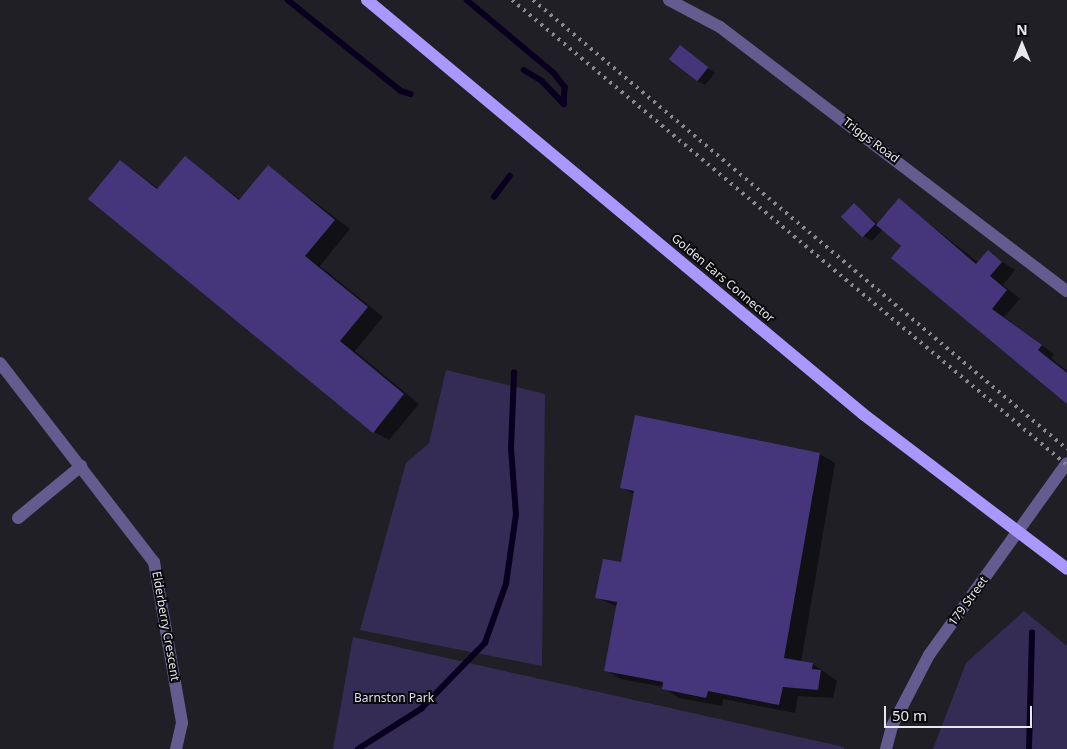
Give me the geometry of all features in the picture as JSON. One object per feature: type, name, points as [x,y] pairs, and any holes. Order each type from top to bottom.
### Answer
[{"type":"main road","name":"Golden Ears Connector","points":[[367,0],[863,414],[1017,534],[1067,569]]},
{"type":"street","name":"Triggs Road","points":[[669,0],[720,27],[1067,291]]},
{"type":"street","name":"Elderberry Crescent","points":[[0,363],[144,544],[157,569],[182,722],[176,749]]},
{"type":"street","name":"179 Street","points":[[886,749],[892,726],[929,655],[1067,462]]},
{"type":"street","points":[[18,518],[81,466]]},
{"type":"green space","points":[[446,370],[545,394],[542,666],[360,630],[406,463],[429,443]]},
{"type":"green space","points":[[1024,611],[1067,646],[1067,749],[933,749],[966,663]]},
{"type":"green space","name":"Barnston Park","points":[[353,637],[844,747],[844,749],[333,749]]},
{"type":"building","points":[[680,45],[708,67],[697,81],[669,59]]},
{"type":"building","points":[[185,156],[239,200],[268,165],[335,220],[305,256],[368,307],[340,341],[404,394],[373,433],[88,199],[120,160],[157,189]]},
{"type":"building","points":[[899,198],[976,264],[988,250],[1002,262],[990,276],[1007,290],[992,309],[1042,345],[1038,350],[1067,373],[1067,404],[891,258],[901,246],[876,225]]},
{"type":"building","points":[[854,203],[876,224],[862,238],[841,217]]},
{"type":"building","points":[[635,415],[820,453],[784,658],[813,663],[812,669],[821,670],[818,690],[783,687],[779,705],[708,691],[706,698],[662,689],[663,682],[604,671],[617,602],[595,598],[603,559],[621,562],[634,491],[620,488]]},
{"type":"waterway","points":[[288,0],[401,91],[411,94]]},
{"type":"waterway","points":[[467,0],[554,73],[565,87],[564,104]]},
{"type":"waterway","points":[[524,70],[542,81],[564,104]]},
{"type":"waterway","points":[[494,197],[510,176]]},
{"type":"waterway","points":[[358,749],[421,709],[485,643],[506,584],[516,515],[511,449],[514,373]]},
{"type":"waterway","points":[[1029,749],[1032,633]]},
{"type":"railway","points":[[512,0],[1067,465]]},
{"type":"railway","points":[[533,0],[1067,449]]}]
